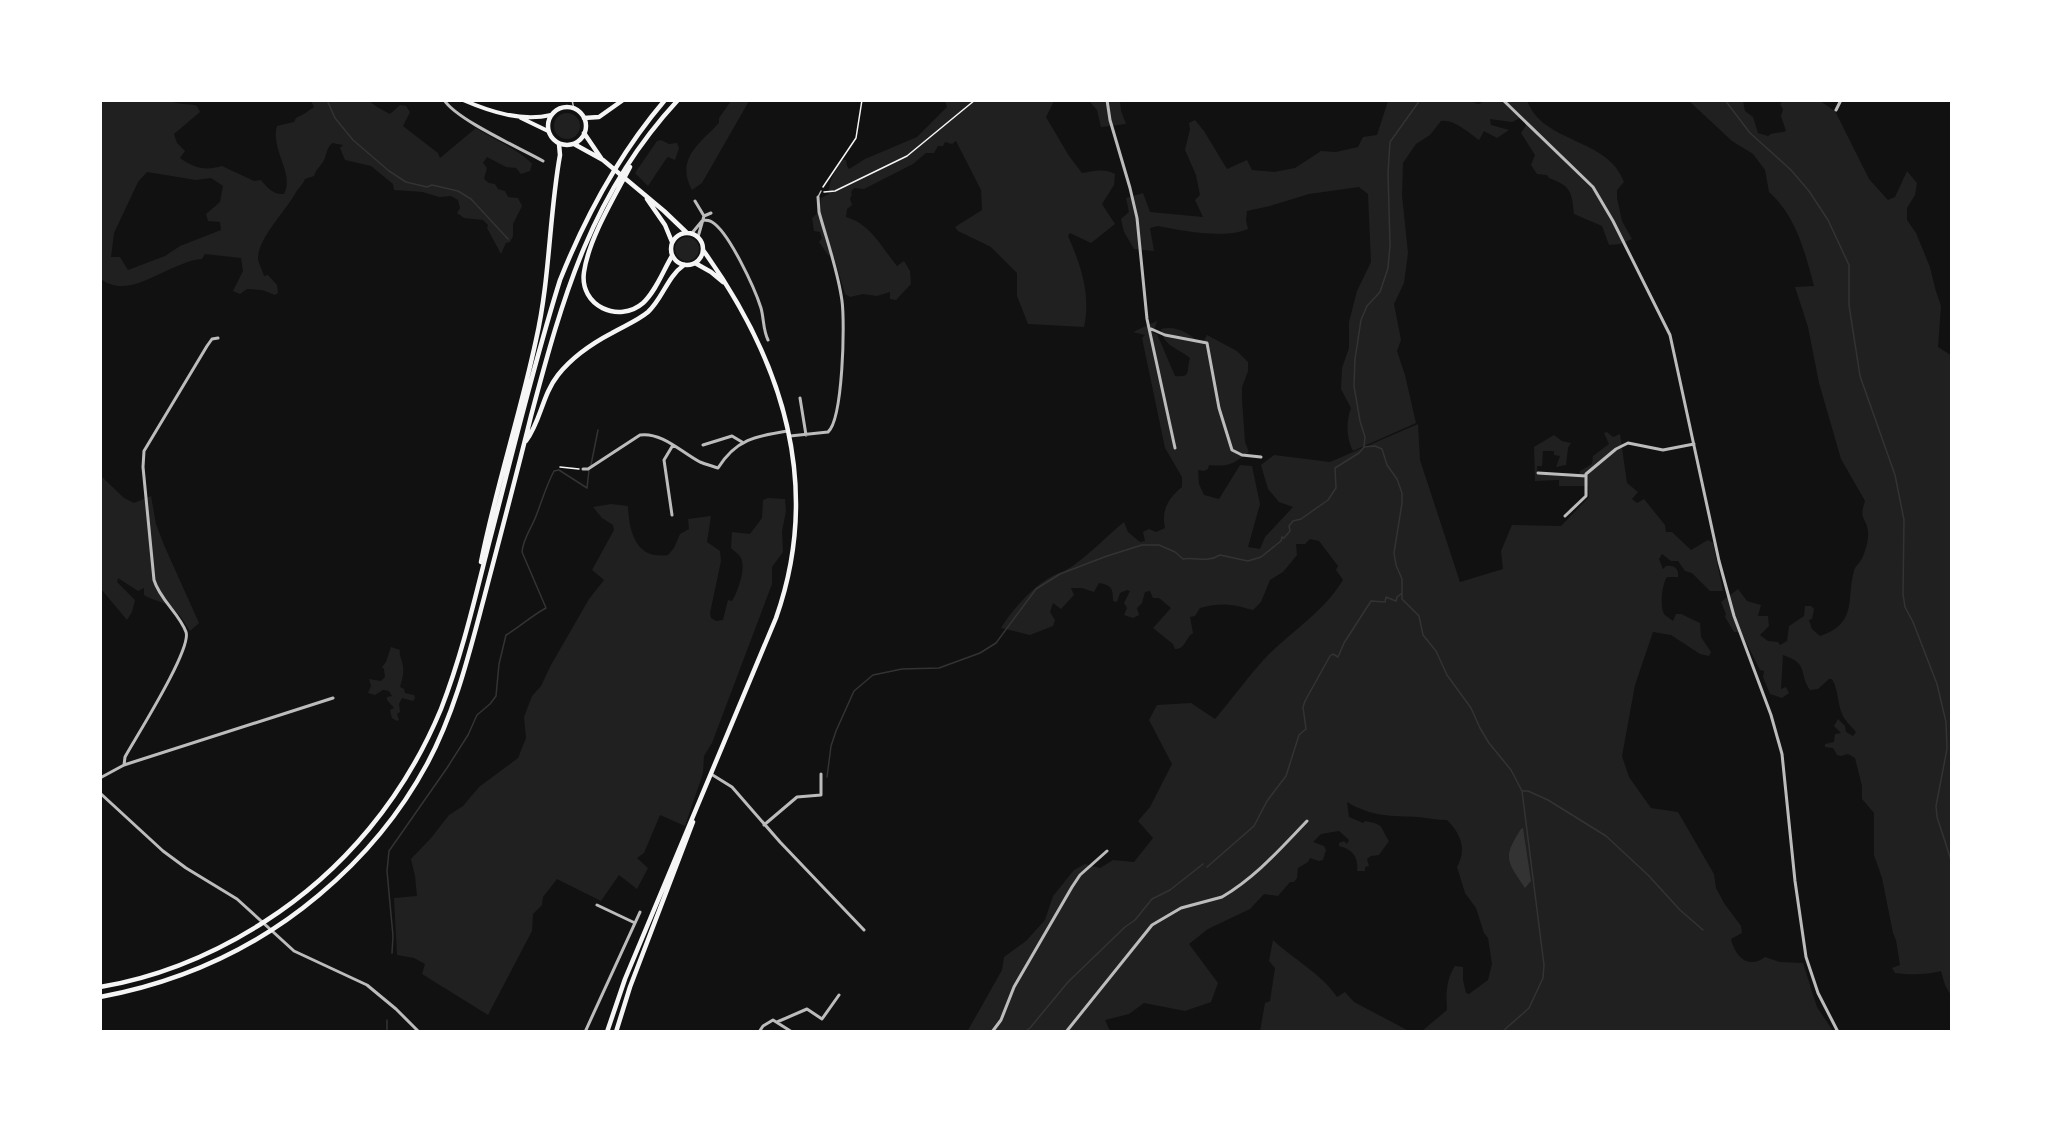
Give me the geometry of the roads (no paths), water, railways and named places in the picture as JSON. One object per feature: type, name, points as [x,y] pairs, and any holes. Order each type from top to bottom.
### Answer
[{"type":"main road","points":[[463,100],[517,116],[551,115],[560,108],[574,109],[584,118],[599,117],[623,100]]},
{"type":"main road","points":[[100,987],[168,969],[232,942],[277,914],[307,892],[341,860],[391,801],[424,746],[448,689],[560,280],[581,229],[610,177],[629,147],[665,100]]},
{"type":"main road","points":[[100,997],[136,990],[181,976],[219,960],[264,935],[332,884],[362,854],[385,827],[425,767],[454,702],[471,647],[559,312],[573,271],[603,206],[655,126],[678,100]]},
{"type":"main road","points":[[551,115],[547,125],[554,141],[559,144],[574,144],[603,160],[689,233],[698,237],[703,250],[727,287],[768,366],[790,433],[797,501],[794,538],[786,585],[776,618],[624,979],[608,1032]]},
{"type":"main road","points":[[517,116],[548,131]]},
{"type":"main road","points":[[584,118],[584,133],[603,160]]},
{"type":"main road","points":[[574,144],[584,133]]},
{"type":"main road","points":[[472,606],[494,501],[538,331],[560,155],[559,144]]},
{"type":"main road","points":[[638,151],[591,248],[583,275],[587,294],[592,301],[606,311],[627,312],[644,302],[651,294],[672,256],[672,242],[665,225],[646,197]]},
{"type":"main road","points":[[672,242],[677,236],[689,233]]},
{"type":"main road","points":[[525,443],[532,432],[548,392],[564,368],[584,350],[648,312],[674,272],[684,265],[695,263],[701,257],[703,250]]},
{"type":"main road","points":[[672,256],[684,265]]},
{"type":"main road","points":[[695,263],[711,272],[727,287]]},
{"type":"main road","points":[[616,1032],[630,987],[679,862],[697,808]]},
{"type":"street","points":[[444,100],[448,106],[480,127],[543,161]]},
{"type":"street","points":[[1107,100],[1110,120],[1137,218],[1149,328],[1175,448]]},
{"type":"street","points":[[1503,100],[1585,177],[1607,209],[1670,335],[1719,561],[1734,615],[1771,715],[1782,754],[1795,881],[1808,965],[1818,993],[1838,1032]]},
{"type":"street","points":[[1836,110],[1841,100]]},
{"type":"street","points":[[582,469],[588,469],[640,435],[653,436],[673,445],[700,462],[718,468],[728,454],[742,442],[790,433],[806,435],[826,433],[831,430],[835,423],[842,345],[842,301],[819,212],[818,197]]},
{"type":"street","points":[[695,201],[703,218],[698,237]]},
{"type":"street","points":[[689,233],[711,213]]},
{"type":"street","points":[[703,218],[711,221],[718,228],[741,262],[759,302],[768,340]]},
{"type":"street","points":[[1149,328],[1165,335],[1207,343],[1219,408],[1232,450],[1242,455],[1261,457]]},
{"type":"street","points":[[124,765],[125,757],[179,661],[185,646],[186,635],[162,598],[154,580],[142,457],[148,443],[207,346],[212,339],[218,338]]},
{"type":"street","points":[[800,398],[806,435]]},
{"type":"street","points":[[703,445],[732,436],[742,442]]},
{"type":"street","points":[[1538,473],[1586,476],[1626,443],[1633,442],[1663,450],[1694,444]]},
{"type":"street","points":[[672,515],[664,460],[673,445]]},
{"type":"street","points":[[1565,516],[1586,496],[1588,487],[1586,476]]},
{"type":"street","points":[[100,778],[124,765],[333,698]]},
{"type":"street","points":[[711,774],[732,787],[764,825],[864,930]]},
{"type":"street","points":[[764,825],[797,797],[821,795],[822,774]]},
{"type":"street","points":[[100,793],[174,860],[227,892],[250,910],[284,943],[309,959],[351,976],[366,985],[396,1009],[419,1032]]},
{"type":"street","points":[[1066,1032],[1152,925],[1181,908],[1228,894],[1259,872],[1307,821]]},
{"type":"street","points":[[992,1032],[1001,1020],[1014,987],[1072,887],[1080,875],[1107,851]]},
{"type":"street","points":[[597,905],[635,924]]},
{"type":"street","points":[[585,1032],[640,912]]},
{"type":"street","points":[[777,1022],[807,1009],[822,1019],[839,995]]},
{"type":"street","points":[[759,1032],[771,1020],[792,1032]]},
{"type":"lane","points":[[572,100],[574,109]]},
{"type":"lane","points":[[818,197],[821,190]]},
{"type":"waterway","points":[[327,100],[335,118],[353,140],[389,171],[406,182],[458,191],[471,199],[508,239]]},
{"type":"waterway","points":[[1364,447],[1365,437],[1354,386],[1355,359],[1361,320],[1367,306],[1380,292],[1388,268],[1390,142],[1420,100]]},
{"type":"waterway","points":[[1725,100],[1750,133],[1791,170],[1809,191],[1828,220],[1849,265],[1849,305],[1860,376],[1895,475],[1904,520],[1903,594],[1905,607],[1937,684],[1946,722],[1947,749],[1936,806],[1937,817],[1952,863]]},
{"type":"waterway","points":[[591,465],[598,430]]},
{"type":"waterway","points":[[827,777],[831,746],[854,691],[873,675],[902,669],[939,668],[980,653],[996,643],[1036,589],[1060,574],[1142,545],[1159,545],[1175,552],[1183,559],[1206,559],[1220,555],[1248,561],[1261,557],[1281,541],[1282,537],[1284,538],[1290,531],[1289,526],[1293,521],[1301,519],[1328,500],[1336,488],[1335,468],[1359,453],[1364,447],[1375,446],[1382,449],[1387,465],[1397,479],[1402,493],[1394,553],[1402,579],[1402,599],[1419,616],[1423,635],[1436,651],[1447,675],[1471,708],[1489,743],[1511,770],[1522,791],[1544,965],[1543,978],[1529,1008],[1502,1032]]},
{"type":"waterway","points":[[392,953],[393,936],[387,871],[389,851],[447,768],[468,735],[477,715],[496,696],[499,664],[506,635],[546,608],[522,552],[554,471],[559,470],[587,488],[589,470]]},
{"type":"waterway","points":[[1207,867],[1254,826],[1267,801],[1286,776],[1299,735],[1306,729],[1303,707],[1305,701],[1330,656],[1333,654],[1338,657],[1344,643],[1371,601],[1385,602],[1386,597],[1396,601],[1402,593]]},
{"type":"waterway","points":[[1522,791],[1528,791],[1548,800],[1606,836],[1703,930]]},
{"type":"waterway","points":[[1024,1032],[1030,1028],[1068,982],[1135,920],[1152,899],[1170,890],[1203,864]]},
{"type":"waterway","points":[[387,1020],[387,1032]]}]
